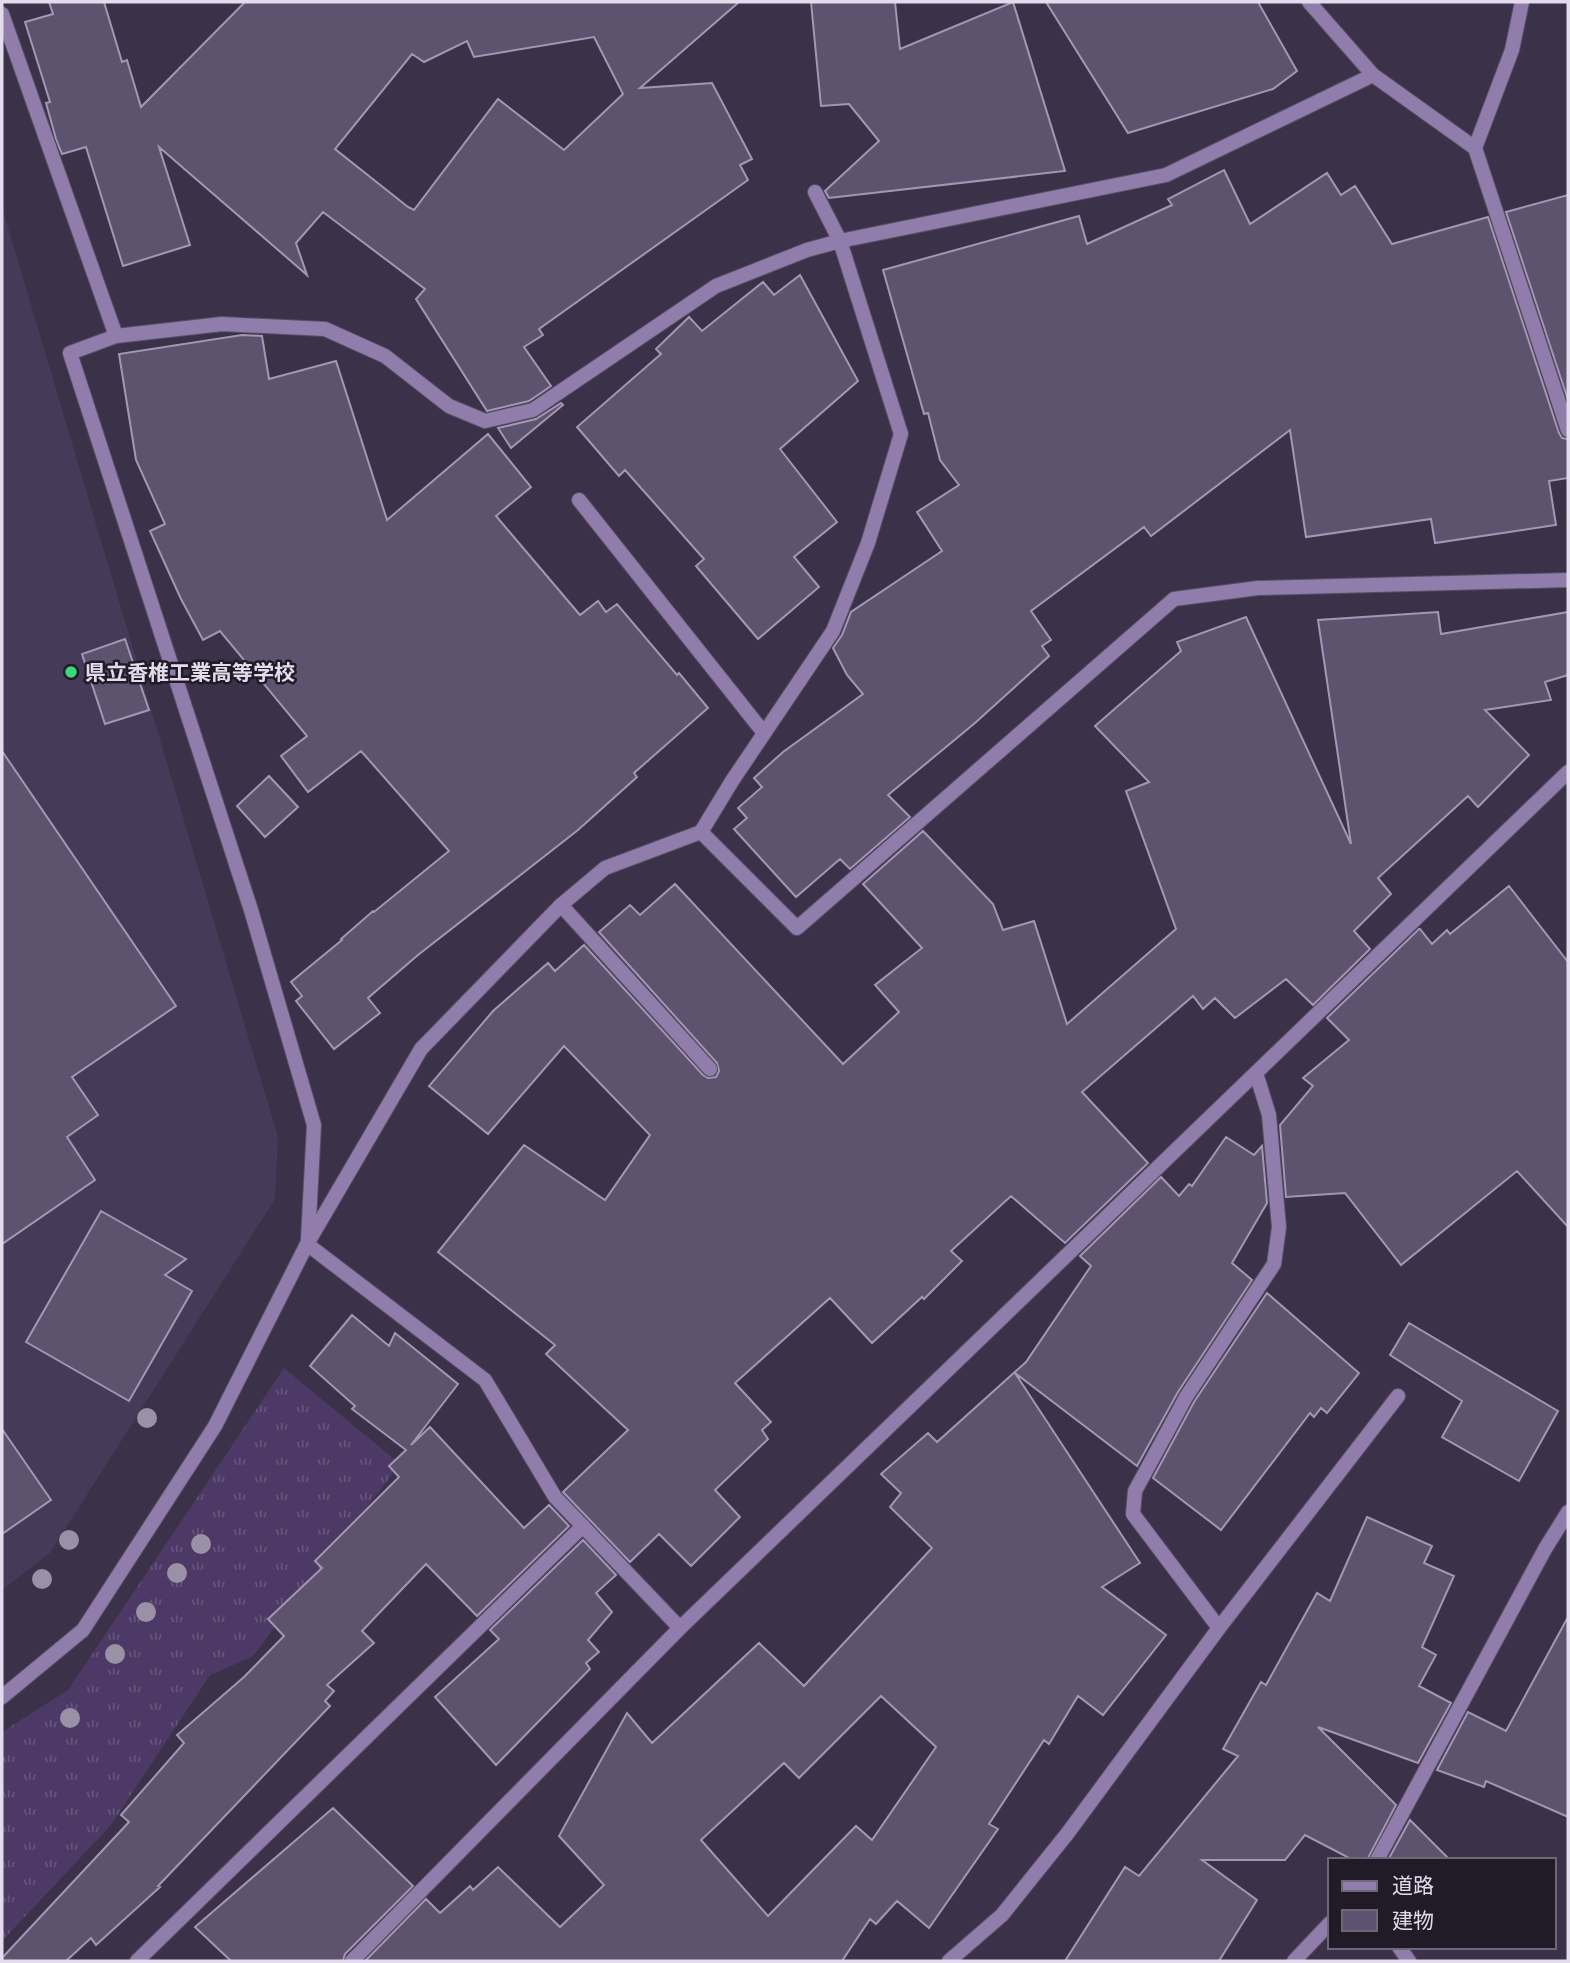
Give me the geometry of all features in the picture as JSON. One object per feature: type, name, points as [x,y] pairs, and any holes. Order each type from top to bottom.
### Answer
[{"type":"street","points":[[1310,2],[1373,75],[1475,148],[1568,430]]},
{"type":"street","points":[[1475,148],[1512,50],[1522,2]]},
{"type":"street","points":[[2,14],[116,336]]},
{"type":"street","points":[[307,1244],[314,1125],[251,909],[70,353],[116,336],[222,324],[325,329],[385,356],[449,406],[485,421],[533,410],[716,286],[807,250],[1166,175],[1373,75]]},
{"type":"street","points":[[2,1697],[83,1630],[215,1426],[307,1244],[421,1049],[561,905],[605,869],[701,832],[732,780],[833,631],[868,544],[901,434],[840,241],[815,192]]},
{"type":"street","points":[[579,500],[764,733]]},
{"type":"street","points":[[701,832],[797,928],[1174,599],[1258,588],[1568,580]]},
{"type":"street","points":[[352,1961],[680,1628],[1568,772]]},
{"type":"street","points":[[561,905],[710,1069]]},
{"type":"street","points":[[1219,1628],[1133,1514],[1135,1491],[1186,1397],[1274,1264],[1279,1227],[1269,1115],[1256,1073]]},
{"type":"street","points":[[307,1244],[485,1380],[555,1497],[680,1628]]},
{"type":"street","points":[[948,1961],[1002,1915],[1067,1834],[1219,1628],[1398,1396]]},
{"type":"street","points":[[1378,1858],[1545,1549],[1568,1512]]},
{"type":"street","points":[[137,1961],[583,1526]]},
{"type":"street","points":[[1294,1961],[1328,1925]]},
{"type":"shaded area","name":"県立香椎工業高等学校","points":[[2,207],[278,1137],[275,1199],[50,1553],[2,1590]]},
{"type":"green space","points":[[284,1368],[400,1464],[252,1657],[210,1675],[111,1825],[2,1941],[2,1732],[68,1690]]},
{"type":"building","points":[[49,2],[104,2],[122,62],[127,60],[141,107],[245,2],[739,2],[640,88],[712,83],[752,159],[740,165],[748,180],[539,329],[543,335],[524,347],[551,386],[529,401],[487,411],[416,299],[425,289],[323,212],[296,243],[307,275],[159,147],[190,245],[123,266],[86,147],[62,154],[46,103],[50,102],[25,22],[53,14]],"holes":[[[594,37],[623,94],[564,150],[498,99],[414,210],[335,149],[412,54],[424,62],[467,41],[474,57]]]},
{"type":"building","points":[[811,2],[895,2],[900,49],[1013,2],[1065,171],[829,198],[825,191],[879,141],[849,104],[821,106]]},
{"type":"building","points":[[1046,2],[1258,2],[1297,71],[1273,89],[1128,133]]},
{"type":"building","points":[[1224,170],[1250,224],[1327,173],[1341,195],[1355,186],[1392,244],[1488,217],[1559,433],[1562,438],[1568,439],[1568,478],[1549,481],[1556,525],[1435,543],[1431,519],[1306,537],[1290,430],[1151,536],[1144,527],[1031,611],[1051,640],[1042,646],[1049,656],[975,723],[888,795],[910,817],[850,869],[840,859],[796,897],[734,829],[747,818],[738,808],[762,787],[754,778],[783,752],[863,694],[847,675],[833,648],[842,635],[851,612],[942,551],[917,512],[959,485],[940,460],[928,413],[924,414],[883,270],[1079,216],[1087,244],[1172,205],[1168,199]]},
{"type":"building","points":[[1568,195],[1568,400],[1506,212]]},
{"type":"building","points":[[800,275],[858,381],[780,449],[837,522],[794,557],[819,587],[758,639],[696,566],[704,559],[625,470],[619,476],[577,427],[661,354],[656,349],[689,317],[702,331],[763,282],[774,295]]},
{"type":"building","points":[[242,335],[262,336],[269,379],[336,361],[387,520],[488,434],[531,487],[496,516],[580,615],[598,601],[606,612],[617,604],[708,708],[634,773],[637,777],[578,830],[418,955],[368,998],[380,1013],[334,1049],[296,1001],[302,996],[291,982],[373,911],[449,851],[361,751],[308,792],[281,756],[307,736],[220,631],[203,640],[150,531],[165,524],[136,460],[119,354]]},
{"type":"building","points":[[561,403],[563,405],[511,448],[498,428],[536,419]]},
{"type":"building","points":[[1438,612],[1441,634],[1568,612],[1568,675],[1545,682],[1551,700],[1485,710],[1529,755],[1478,807],[1468,796],[1378,878],[1391,894],[1354,931],[1370,949],[1313,1005],[1286,979],[1235,1018],[1215,998],[1203,1009],[1193,996],[1082,1092],[1148,1163],[1065,1243],[1011,1196],[951,1251],[962,1261],[924,1299],[922,1297],[872,1343],[830,1298],[735,1383],[771,1422],[762,1430],[768,1439],[715,1490],[740,1517],[691,1566],[659,1534],[630,1562],[563,1492],[628,1430],[546,1354],[555,1345],[438,1252],[524,1145],[605,1200],[650,1135],[564,1046],[488,1134],[429,1086],[493,1011],[548,963],[555,971],[584,945],[703,1075],[708,1078],[716,1077],[719,1071],[717,1063],[599,932],[630,905],[640,915],[675,884],[843,1064],[899,1012],[875,985],[922,948],[863,884],[923,831],[993,904],[1003,930],[1034,921],[1067,1024],[1176,929],[1126,791],[1149,782],[1095,726],[1181,651],[1177,642],[1246,617],[1351,844],[1318,620]]},
{"type":"building","points":[[125,639],[149,710],[105,724],[82,654]]},
{"type":"building","points":[[2,751],[176,1006],[72,1077],[98,1115],[67,1137],[95,1180],[2,1244]]},
{"type":"building","points":[[269,776],[298,807],[265,837],[237,806]]},
{"type":"building","points":[[1509,886],[1568,962],[1568,1227],[1517,1171],[1401,1265],[1345,1193],[1286,1197],[1280,1125],[1313,1086],[1303,1078],[1349,1040],[1327,1018],[1419,929],[1432,944],[1447,930],[1450,934]]},
{"type":"building","points":[[1226,1137],[1254,1155],[1262,1146],[1267,1203],[1232,1263],[1252,1280],[1178,1392],[1137,1466],[1015,1373],[1140,1563],[1102,1587],[1166,1635],[1103,1715],[1078,1696],[1049,1744],[1044,1740],[989,1824],[998,1829],[929,1928],[897,1901],[876,1924],[870,1919],[842,1961],[365,1961],[426,1899],[440,1913],[470,1886],[473,1890],[498,1867],[560,1927],[604,1885],[559,1836],[627,1713],[652,1743],[759,1643],[804,1686],[932,1548],[890,1507],[901,1493],[881,1474],[928,1433],[937,1442],[1026,1362],[1091,1266],[1080,1256],[1161,1177],[1179,1196],[1189,1184],[1192,1186]],"holes":[[[881,1696],[936,1747],[872,1840],[856,1826],[768,1916],[701,1840],[784,1763],[799,1778]]]},
{"type":"building","points":[[101,1211],[186,1259],[165,1275],[192,1291],[129,1401],[26,1342]]},
{"type":"building","points":[[1267,1293],[1359,1373],[1327,1413],[1321,1408],[1314,1417],[1310,1413],[1221,1530],[1153,1478],[1194,1402]]},
{"type":"building","points":[[352,1315],[389,1346],[395,1333],[458,1384],[411,1445],[430,1427],[524,1528],[549,1505],[569,1526],[477,1616],[426,1564],[362,1631],[374,1643],[327,1685],[334,1691],[325,1701],[330,1706],[158,1886],[160,1887],[96,1945],[91,1938],[66,1961],[2,1961],[129,1822],[121,1815],[184,1743],[177,1735],[244,1677],[284,1636],[268,1619],[322,1568],[315,1561],[399,1477],[389,1466],[406,1450],[352,1409],[355,1406],[310,1366]]},
{"type":"building","points":[[1409,1323],[1558,1411],[1519,1481],[1442,1437],[1462,1401],[1390,1355]]},
{"type":"building","points":[[2,1429],[51,1500],[2,1534]]},
{"type":"building","points":[[1367,1517],[1432,1546],[1424,1563],[1454,1576],[1422,1647],[1436,1655],[1419,1686],[1451,1703],[1418,1763],[1318,1727],[1396,1805],[1368,1858],[1349,1858],[1305,1835],[1285,1860],[1202,1860],[1257,1900],[1219,1961],[1065,1961],[1125,1867],[1139,1876],[1238,1756],[1223,1749],[1261,1682],[1266,1685],[1317,1593],[1330,1601]]},
{"type":"building","points":[[583,1540],[616,1575],[596,1593],[612,1612],[588,1640],[599,1652],[586,1663],[590,1669],[496,1765],[435,1697],[499,1639],[490,1630]]},
{"type":"building","points":[[1568,1617],[1568,1817],[1486,1781],[1484,1787],[1437,1770],[1468,1712],[1506,1731]]},
{"type":"building","points":[[333,1808],[413,1886],[345,1954],[343,1961],[231,1961],[195,1927]]},
{"type":"building","points":[[1410,1820],[1448,1858],[1389,1858]]},
{"type":"place","name":"県立香椎工業高等学校","points":[[71,672]]}]
